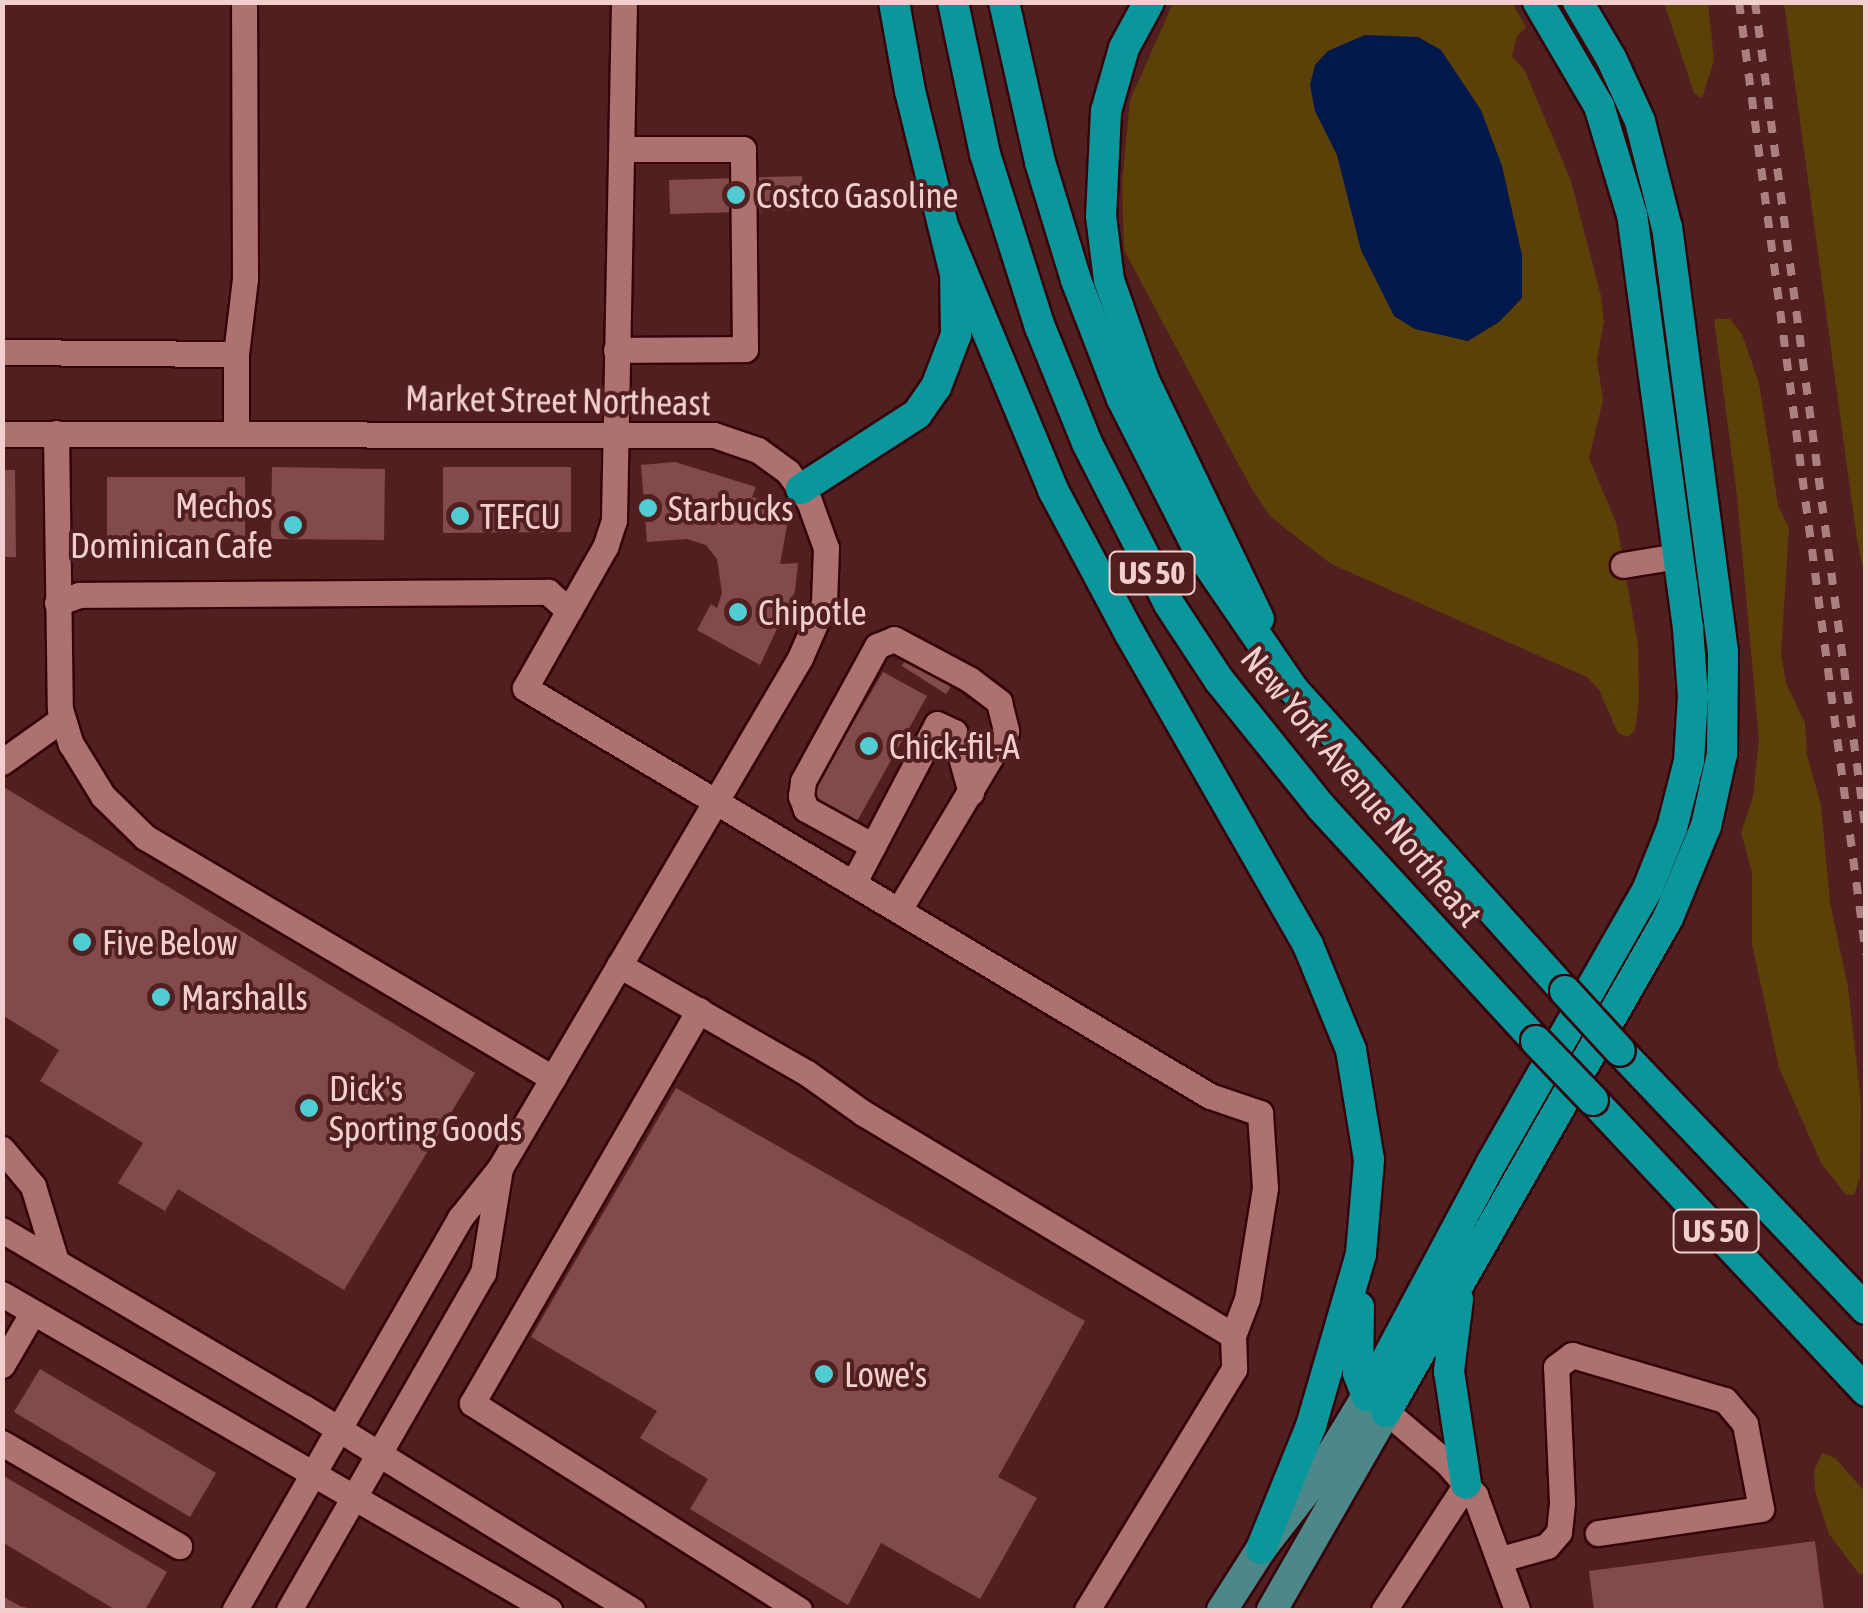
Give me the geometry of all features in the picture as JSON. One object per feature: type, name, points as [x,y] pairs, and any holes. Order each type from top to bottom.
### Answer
[{"type":"highway","points":[[801,489],[904,424],[936,387],[952,352],[958,319],[945,230],[910,91],[894,2]]},
{"type":"highway","name":"New York Avenue Northeast","points":[[953,2],[985,154],[1040,327],[1100,471],[1169,604],[1219,680],[1321,808],[1866,1391]]},
{"type":"highway","name":"New York Avenue Northeast","points":[[1004,2],[1040,162],[1099,344],[1190,536],[1226,598],[1293,690],[1565,991],[1866,1309]]},
{"type":"highway","points":[[1149,2],[1124,48],[1106,110],[1101,216],[1110,280],[1128,342],[1162,422],[1293,690]]},
{"type":"highway","points":[[1377,1404],[1661,860],[1682,792],[1692,726],[1691,664],[1678,556],[1624,178],[1591,88],[1538,2]]},
{"type":"highway","points":[[1377,1404],[1461,1280],[1668,918],[1706,826],[1722,754],[1725,684],[1721,635],[1667,228],[1640,121],[1612,58],[1578,2]]},
{"type":"highway","points":[[945,230],[1018,415],[1076,537],[1308,944],[1332,996],[1351,1050],[1367,1133],[1369,1184],[1357,1363],[1377,1404]]},
{"type":"highway","points":[[1261,1549],[1311,1426],[1362,1254]]},
{"type":"highway","points":[[1461,1280],[1450,1371],[1466,1484]]},
{"type":"main road","points":[[1222,1610],[1261,1549],[1377,1404]]},
{"type":"main road","points":[[1272,1610],[1377,1404]]},
{"type":"street","points":[[236,433],[236,354],[245,280],[243,3],[260,2]]},
{"type":"street","points":[[624,2],[624,150],[612,530],[525,688],[1210,1096],[1260,1114],[1265,1188],[1247,1299],[1233,1335],[1234,1369],[1087,1610]]},
{"type":"street","points":[[616,350],[745,350],[742,149],[624,150]]},
{"type":"street","points":[[2,352],[236,354]]},
{"type":"street","name":"Market Street Northeast","points":[[2,434],[616,431],[729,438],[781,466],[801,489],[826,548],[827,589],[821,616],[500,1168],[460,1218],[235,1610]]},
{"type":"street","points":[[56,433],[62,719],[94,784],[116,813],[145,837],[553,1078]]},
{"type":"street","points":[[1623,565],[1678,556]]},
{"type":"street","points":[[57,603],[79,594],[548,592],[569,611]]},
{"type":"street","points":[[873,846],[806,809],[801,796],[803,781],[877,646],[894,640],[970,679],[1000,702],[1006,732],[900,908]]},
{"type":"street","points":[[2,762],[62,719]]},
{"type":"street","points":[[854,882],[937,724],[954,732],[972,793]]},
{"type":"street","points":[[619,965],[1233,1335]]},
{"type":"street","points":[[699,1010],[472,1402],[798,1610]]},
{"type":"street","points":[[2,1149],[33,1186],[56,1262]]},
{"type":"street","name":"Market Street Northeast","points":[[288,1610],[483,1273],[500,1168]]},
{"type":"street","points":[[2,1230],[338,1429],[632,1610]]},
{"type":"street","points":[[2,1294],[549,1610]]},
{"type":"street","points":[[2,1364],[33,1312]]},
{"type":"street","points":[[1501,1559],[1547,1546],[1558,1532],[1562,1502],[1556,1367],[1572,1355],[1725,1400],[1745,1424],[1761,1509],[1598,1534]]},
{"type":"street","points":[[1377,1404],[1466,1484],[1482,1509],[1517,1610]]},
{"type":"street","points":[[2,1443],[178,1546]]},
{"type":"street","points":[[1384,1610],[1466,1484]]},
{"type":"shaded area","points":[[1173,3],[1512,3],[1526,27],[1517,36],[1512,56],[1525,71],[1571,181],[1601,296],[1604,321],[1597,360],[1603,400],[1589,458],[1617,525],[1638,645],[1639,701],[1635,730],[1628,737],[1618,733],[1599,690],[1587,677],[1331,564],[1270,516],[1250,486],[1124,250],[1122,183],[1130,100]]},
{"type":"shaded area","points":[[1664,3],[1708,3],[1714,60],[1702,98],[1694,93]]},
{"type":"shaded area","points":[[1784,3],[1865,3],[1865,578],[1857,540]]},
{"type":"shaded area","points":[[1714,319],[1730,319],[1742,334],[1759,383],[1778,505],[1789,528],[1781,654],[1786,683],[1805,723],[1807,755],[1821,805],[1830,902],[1848,987],[1861,1102],[1860,1177],[1854,1195],[1846,1195],[1821,1163],[1779,1068],[1752,944],[1752,873],[1741,832],[1753,797],[1759,740],[1737,496]]},
{"type":"shaded area","points":[[1822,1453],[1835,1458],[1865,1492],[1865,1573],[1859,1574],[1829,1534],[1815,1491],[1814,1471]]},
{"type":"water","points":[[1365,35],[1418,37],[1441,50],[1481,110],[1502,166],[1522,255],[1522,298],[1499,322],[1468,341],[1415,329],[1394,316],[1361,250],[1337,155],[1315,111],[1310,85],[1315,65],[1328,51]]},
{"type":"building","name":"Costco Gasoline","points":[[802,176],[803,210],[670,214],[669,180]]},
{"type":"building","points":[[675,462],[756,487],[752,497],[772,502],[787,526],[780,564],[798,563],[795,591],[760,665],[697,630],[711,604],[717,608],[722,593],[717,559],[706,545],[687,539],[647,542],[641,465]]},
{"type":"building","points":[[272,467],[385,469],[384,540],[271,539]]},
{"type":"building","points":[[443,467],[571,467],[571,532],[443,533]]},
{"type":"building","points":[[2,470],[15,470],[16,557],[2,557]]},
{"type":"building","points":[[107,477],[245,477],[245,538],[107,538]]},
{"type":"building","points":[[919,637],[964,666],[946,694],[902,666]]},
{"type":"building","name":"Chick-fil-A","points":[[883,672],[927,696],[856,823],[810,796]]},
{"type":"building","points":[[2,786],[475,1073],[344,1290],[178,1189],[165,1211],[118,1183],[143,1143],[40,1081],[59,1050],[2,1015]]},
{"type":"building","name":"Lowe's","points":[[676,1088],[1085,1321],[998,1477],[1037,1498],[980,1599],[881,1543],[848,1605],[690,1509],[708,1479],[640,1438],[657,1411],[531,1337]]},
{"type":"building","points":[[40,1369],[216,1473],[190,1517],[14,1412]]},
{"type":"building","points":[[2,1475],[167,1572],[145,1610],[114,1609],[2,1542]]},
{"type":"building","points":[[1815,1541],[1824,1610],[1594,1610],[1589,1571]]},
{"type":"building","points":[[2,1596],[20,1606],[34,1610],[2,1610]]},
{"type":"railway","points":[[1739,2],[1866,955]]},
{"type":"railway","points":[[1755,2],[1866,833]]},
{"type":"place","name":"Costco Gasoline","points":[[736,195]]},
{"type":"place","name":"Starbucks","points":[[648,508]]},
{"type":"place","name":"TEFCU","points":[[460,516]]},
{"type":"place","name":"Mechos Dominican Cafe","points":[[293,525]]},
{"type":"place","name":"Chipotle","points":[[738,612]]},
{"type":"place","name":"Chick-fil-A","points":[[869,746]]},
{"type":"place","name":"Five Below","points":[[82,942]]},
{"type":"place","name":"Marshalls","points":[[161,997]]},
{"type":"place","name":"Dick's Sporting Goods","points":[[309,1108]]},
{"type":"place","name":"Lowe's","points":[[824,1374]]}]
